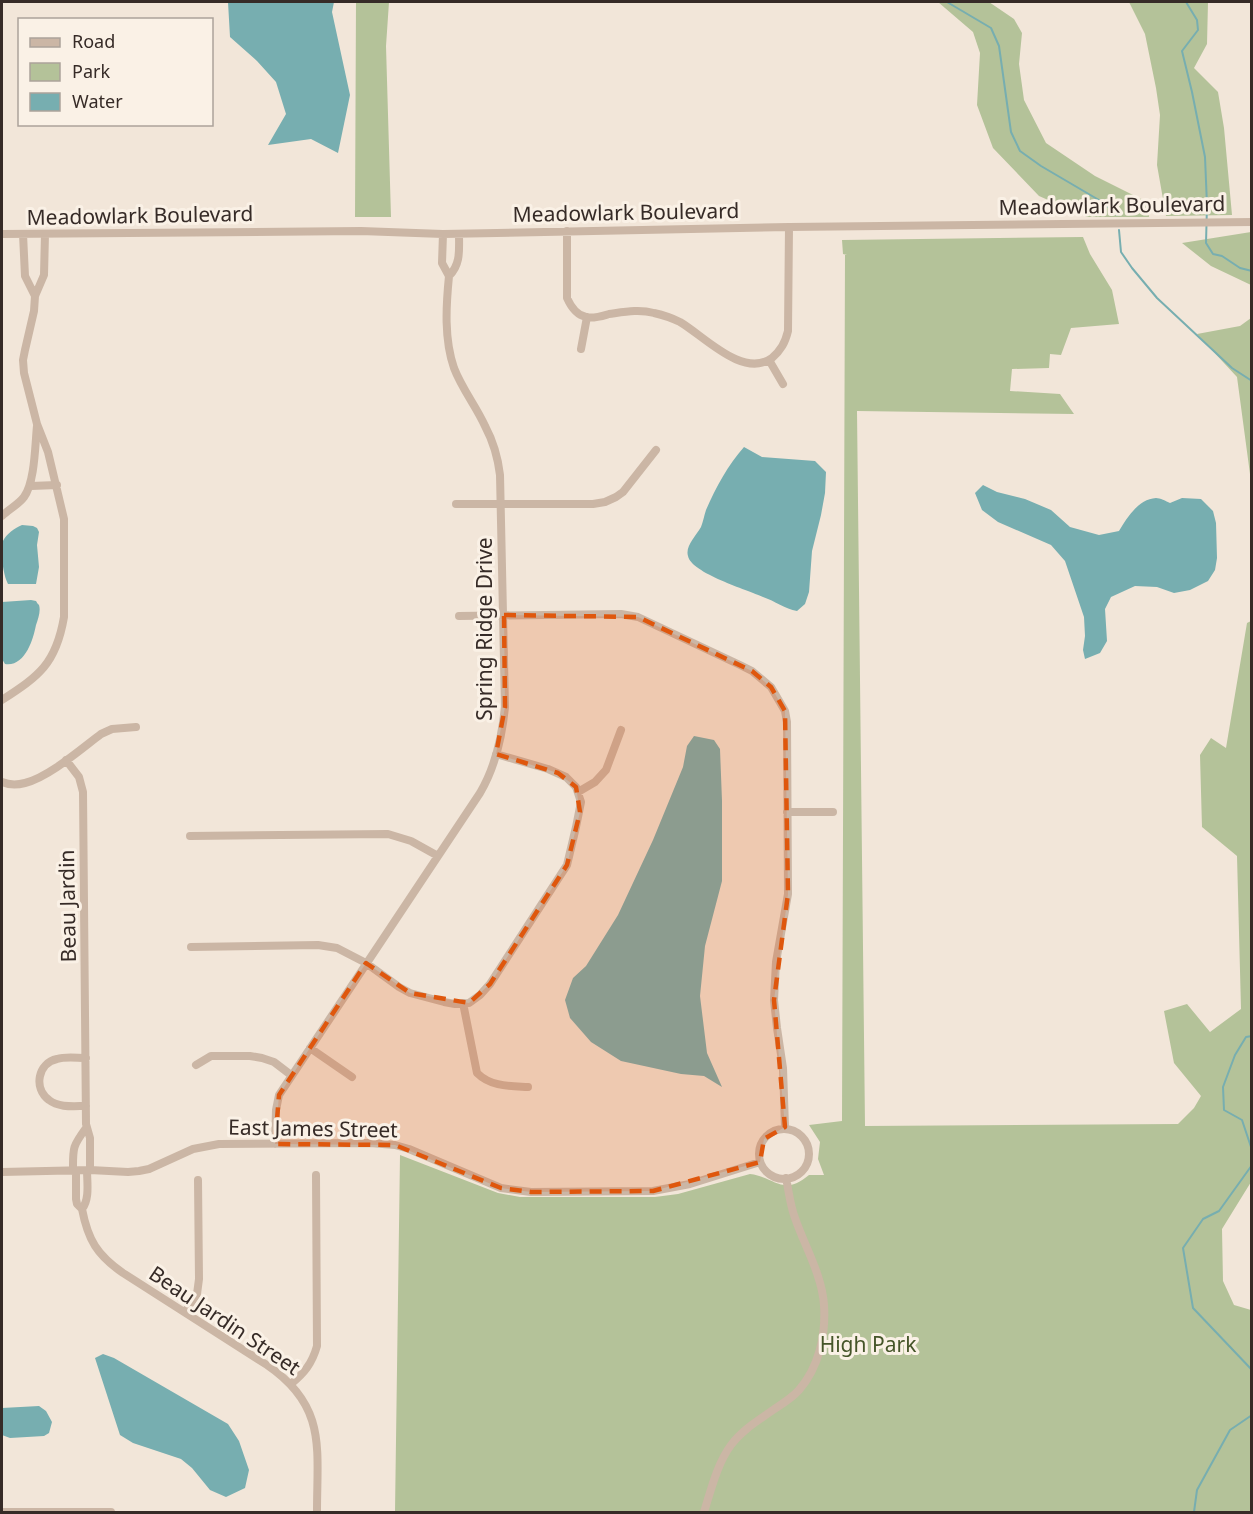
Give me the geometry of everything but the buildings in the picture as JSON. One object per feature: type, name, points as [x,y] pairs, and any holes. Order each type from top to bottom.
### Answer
[{"type":"street","name":"Meadowlark Boulevard","points":[[2,234],[361,231],[459,234],[789,226],[1251,222]]},
{"type":"street","points":[[567,231],[567,298],[576,312],[587,317],[637,311],[655,313],[680,323],[739,361],[753,364],[769,360],[786,341],[789,226]]},
{"type":"street","points":[[23,234],[25,276],[35,296]]},
{"type":"street","points":[[4,696],[36,677],[46,665],[61,633],[64,617],[64,519],[48,452],[37,424],[24,373],[25,350],[35,296],[44,275],[45,234]]},
{"type":"street","name":"Spring Ridge Drive","points":[[275,1144],[279,1095],[490,777],[501,740],[505,706],[499,463],[485,426],[458,378],[450,353],[447,318],[449,276],[442,263],[443,234]]},
{"type":"street","name":"Spring Ridge Drive","points":[[449,276],[458,263],[459,234]]},
{"type":"street","points":[[581,349],[587,317]]},
{"type":"street","points":[[769,360],[783,384]]},
{"type":"street","points":[[2,516],[18,504],[31,486],[37,424]]},
{"type":"street","points":[[456,504],[605,502],[623,492],[656,450]]},
{"type":"street","points":[[31,486],[57,485]]},
{"type":"street","points":[[459,616],[621,614],[638,617],[752,671],[771,687],[786,711],[788,738],[788,894],[776,962],[774,999],[783,1068],[785,1127]]},
{"type":"street","points":[[2,782],[23,784],[36,779],[101,734],[112,729],[136,727]]},
{"type":"street","points":[[578,792],[595,782],[606,770],[621,730]]},
{"type":"street","points":[[191,947],[318,945],[337,948],[366,963],[410,993],[444,1002],[469,1003],[490,984],[567,865],[580,812],[581,802],[571,781],[561,775],[496,754]]},
{"type":"street","name":"Beau Jardin","points":[[66,760],[79,777],[83,792],[86,1128],[90,1138],[86,1205],[82,1209],[76,1204],[73,1148],[86,1128]]},
{"type":"street","points":[[788,812],[833,812]]},
{"type":"street","points":[[190,836],[388,834],[411,841],[438,856]]},
{"type":"street","points":[[463,1003],[477,1073],[490,1082],[505,1086],[528,1087]]},
{"type":"street","points":[[310,1048],[352,1077]]},
{"type":"street","points":[[196,1065],[211,1056],[250,1056],[274,1062],[291,1075]]},
{"type":"street","points":[[86,1058],[56,1059],[47,1064],[39,1080],[43,1094],[49,1101],[60,1105],[86,1106]]},
{"type":"street","points":[[785,1127],[805,1138],[810,1158],[799,1174],[776,1178],[766,1172],[758,1153],[764,1139],[775,1130],[785,1127]]},
{"type":"street","name":"East James Street","points":[[2,1172],[88,1170],[128,1172],[149,1169],[183,1153],[206,1146],[370,1143],[409,1149],[501,1188],[531,1192],[653,1191],[690,1185],[760,1162]]},
{"type":"street","points":[[291,1384],[309,1366],[317,1347],[316,1175]]},
{"type":"street","points":[[704,1512],[716,1476],[731,1445],[743,1432],[798,1391],[815,1365],[821,1348],[824,1304],[820,1284],[795,1218],[786,1178]]},
{"type":"street","points":[[185,1312],[197,1294],[199,1280],[198,1180]]},
{"type":"street","name":"Beau Jardin Street","points":[[82,1209],[89,1237],[104,1259],[284,1376],[291,1384],[309,1411],[316,1434],[317,1512]]},
{"type":"street","points":[[2,1512],[111,1512]]},
{"type":"highlighted area","points":[[504,615],[638,617],[752,671],[771,687],[785,711],[788,894],[774,1000],[785,1127],[764,1139],[760,1162],[653,1191],[531,1192],[501,1188],[395,1145],[275,1144],[279,1095],[366,963],[410,993],[469,1003],[490,984],[567,865],[580,812],[576,787],[558,773],[496,754],[505,707]]},
{"type":"green space","points":[[356,2],[389,2],[386,46],[391,217],[355,217]]},
{"type":"green space","points":[[938,2],[989,2],[1014,19],[1022,33],[1019,64],[1024,100],[1046,143],[1095,176],[1147,202],[1149,217],[1087,217],[1039,196],[993,148],[977,105],[980,53],[973,32]]},
{"type":"green space","points":[[1129,2],[1208,2],[1207,44],[1194,68],[1218,92],[1224,128],[1232,215],[1166,216],[1157,165],[1160,115],[1156,88],[1145,34]]},
{"type":"green space","points":[[1251,232],[1251,285],[1211,266],[1182,243]]},
{"type":"green space","name":"High Park","points":[[1083,237],[1090,254],[1112,290],[1119,324],[1071,328],[1061,355],[1050,354],[1049,368],[1012,369],[1010,391],[1060,394],[1074,414],[857,411],[865,1126],[1178,1124],[1194,1108],[1201,1096],[1174,1063],[1164,1011],[1187,1004],[1210,1032],[1241,1009],[1237,856],[1202,827],[1200,755],[1211,738],[1226,748],[1247,623],[1251,621],[1251,1182],[1222,1229],[1223,1281],[1234,1305],[1251,1310],[1251,1512],[395,1512],[400,1155],[498,1193],[520,1197],[655,1197],[678,1194],[750,1174],[785,1185],[792,1185],[809,1175],[824,1175],[818,1159],[820,1142],[809,1125],[842,1121],[845,255],[847,255],[843,254],[842,240]]},
{"type":"green space","points":[[1251,318],[1250,474],[1237,377],[1197,334],[1240,326]]},
{"type":"water","points":[[228,2],[334,2],[332,12],[350,95],[338,153],[311,139],[268,145],[286,114],[276,82],[230,37]]},
{"type":"water","points":[[744,447],[762,457],[815,461],[826,472],[825,493],[812,551],[809,592],[805,604],[797,611],[709,575],[691,562],[688,556],[689,545],[701,527],[714,493]]},
{"type":"water","points":[[983,485],[1051,510],[1070,527],[1099,535],[1119,531],[1138,505],[1150,499],[1158,498],[1170,503],[1182,498],[1201,499],[1213,511],[1216,523],[1215,570],[1208,581],[1190,590],[1174,593],[1157,587],[1135,586],[1111,597],[1105,609],[1107,641],[1100,653],[1085,659],[1084,617],[1065,561],[1051,545],[998,522],[982,510],[975,493]]},
{"type":"water","points":[[22,525],[33,526],[39,532],[37,545],[39,567],[36,584],[8,584],[2,563],[3,541],[6,536]]},
{"type":"water","points":[[36,601],[40,610],[33,638],[23,657],[12,664],[5,664],[2,659],[2,602]]},
{"type":"water","points":[[694,736],[714,740],[720,749],[722,881],[705,946],[700,996],[707,1053],[722,1087],[704,1076],[681,1074],[621,1061],[591,1042],[570,1018],[565,1000],[573,978],[586,966],[618,915],[653,840],[683,767],[687,746]]},
{"type":"water","points":[[103,1354],[114,1358],[228,1424],[239,1441],[249,1470],[245,1488],[226,1497],[210,1490],[192,1468],[181,1459],[133,1443],[120,1435],[95,1358]]},
{"type":"water","points":[[39,1406],[46,1411],[52,1422],[49,1433],[44,1436],[10,1438],[2,1435],[2,1408]]},
{"type":"waterway","points":[[947,2],[991,28],[999,46],[1011,132],[1020,151],[1104,203],[1117,215]]},
{"type":"waterway","points":[[1186,2],[1197,20],[1198,30],[1182,51],[1205,157],[1206,243],[1213,254],[1222,256],[1240,268],[1252,271]]},
{"type":"waterway","points":[[1119,230],[1121,252],[1157,298],[1232,368],[1252,381]]},
{"type":"waterway","points":[[1252,1036],[1246,1037],[1235,1055],[1223,1087],[1224,1110],[1242,1120],[1252,1150]]},
{"type":"waterway","points":[[1252,1165],[1219,1211],[1203,1219],[1183,1248],[1193,1308],[1252,1370]]},
{"type":"waterway","points":[[1194,1512],[1197,1490],[1230,1430],[1252,1415]]}]
